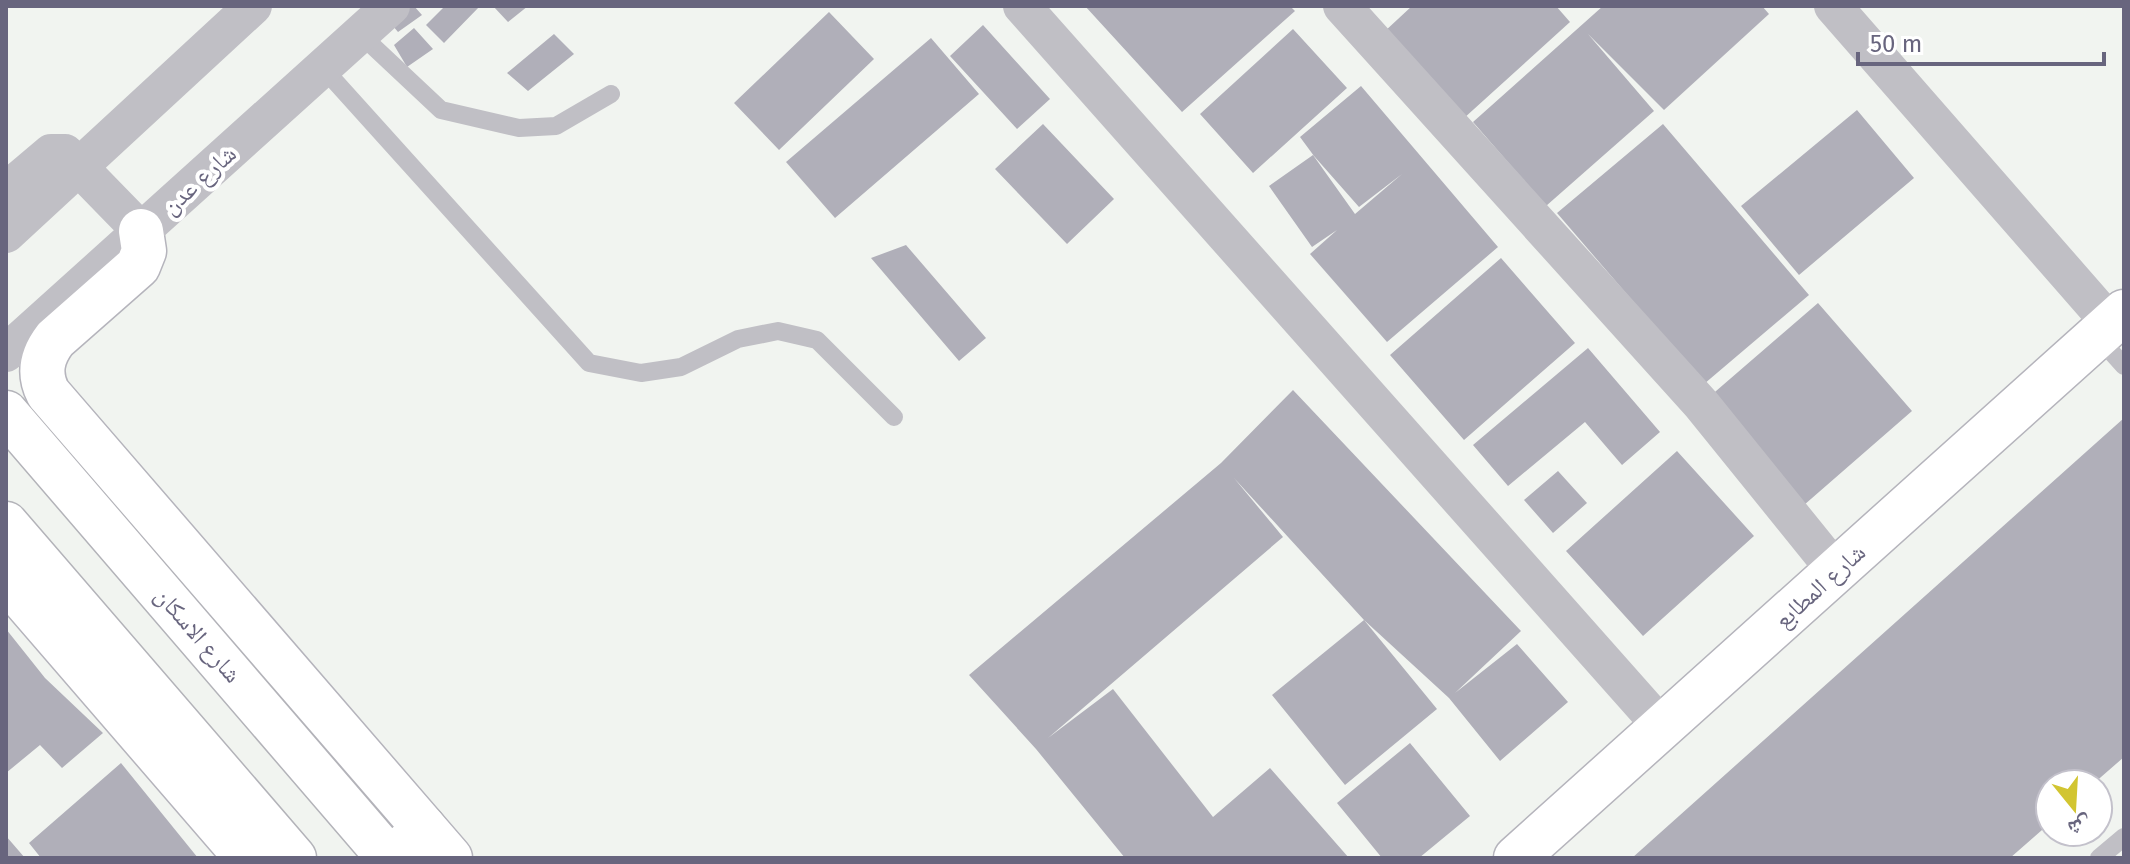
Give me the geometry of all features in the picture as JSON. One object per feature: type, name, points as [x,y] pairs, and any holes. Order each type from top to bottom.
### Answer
[{"type":"street","points":[[6,234],[253,6]]},
{"type":"street","name":"شارع عدن","points":[[6,353],[391,6]]},
{"type":"street","points":[[1022,6],[1663,728]]},
{"type":"street","points":[[1342,6],[1701,404],[1836,571]]},
{"type":"street","points":[[1833,6],[2114,335]]},
{"type":"street","points":[[6,191],[55,152],[65,153],[141,231],[144,251],[138,266],[55,339],[43,362],[44,384],[48,393],[437,843],[391,858]]},
{"type":"street","name":"شارع المطابع","points":[[1516,858],[1836,571],[2114,335]]},
{"type":"street","name":"شارع الاسكان","points":[[6,413],[391,858]]},
{"type":"street","points":[[6,524],[247,858]]},
{"type":"street","points":[[6,579],[294,858]]},
{"type":"lane","points":[[360,34],[441,110],[519,128],[556,126],[611,94]]},
{"type":"lane","points":[[323,68],[589,363],[641,373],[681,367],[738,339],[778,331],[817,340],[894,417]]},
{"type":"lane","points":[[2099,858],[2124,837]]},
{"type":"building","points":[[402,6],[414,6],[422,15],[398,32],[388,20]]},
{"type":"building","points":[[445,6],[480,6],[444,43],[426,25]]},
{"type":"building","points":[[493,6],[528,6],[508,22]]},
{"type":"building","points":[[1085,6],[1290,6],[1295,11],[1182,112]]},
{"type":"building","points":[[1412,6],[1556,6],[1570,22],[1463,119],[1384,32]]},
{"type":"building","points":[[1603,6],[1762,6],[1769,14],[1664,110],[1588,34],[1654,111],[1546,206],[1473,122]]},
{"type":"building","points":[[829,12],[874,59],[779,150],[734,103]]},
{"type":"building","points":[[983,25],[1050,99],[1017,129],[950,56]]},
{"type":"building","points":[[414,28],[433,49],[407,67],[394,45]]},
{"type":"building","points":[[1293,29],[1347,88],[1253,173],[1200,114]]},
{"type":"building","points":[[554,34],[574,54],[528,91],[507,73]]},
{"type":"building","points":[[931,38],[979,94],[835,218],[786,162]]},
{"type":"building","points":[[1361,86],[1498,247],[1387,342],[1310,254],[1337,230],[1312,247],[1269,186],[1313,155],[1355,214],[1402,174],[1359,207],[1300,137]]},
{"type":"building","points":[[1857,110],[1914,178],[1799,275],[1741,206]]},
{"type":"building","points":[[1043,124],[1114,199],[1067,244],[995,169]]},
{"type":"building","points":[[1663,124],[1809,295],[1704,384],[1557,213]]},
{"type":"building","points":[[906,245],[986,338],[959,361],[871,258]]},
{"type":"building","points":[[1501,258],[1575,343],[1464,440],[1390,355]]},
{"type":"building","points":[[1818,303],[1912,411],[1796,512],[1701,404]]},
{"type":"building","points":[[1588,348],[1660,432],[1622,465],[1585,422],[1508,486],[1473,445]]},
{"type":"building","points":[[1293,390],[1521,631],[1455,693],[1517,644],[1568,702],[1500,761],[1449,698],[1364,620],[1234,478],[1283,537],[1048,738],[1113,689],[1213,817],[1270,768],[1349,858],[1125,858],[1036,749],[969,675],[1221,463]]},
{"type":"building","points":[[2124,418],[2124,757],[2111,768],[2034,768],[2034,837],[2010,858],[1632,858]]},
{"type":"building","points":[[1677,451],[1754,536],[1643,636],[1566,551]]},
{"type":"building","points":[[1558,471],[1587,503],[1553,533],[1524,500]]},
{"type":"building","points":[[1364,620],[1437,709],[1345,785],[1272,695]]},
{"type":"building","points":[[6,629],[45,678],[103,733],[62,768],[40,745],[6,773]]},
{"type":"building","points":[[1410,743],[1470,816],[1419,858],[1382,858],[1337,803]]},
{"type":"building","points":[[121,763],[198,858],[41,858],[29,843]]},
{"type":"building","points":[[6,836],[25,858],[6,858]]}]
